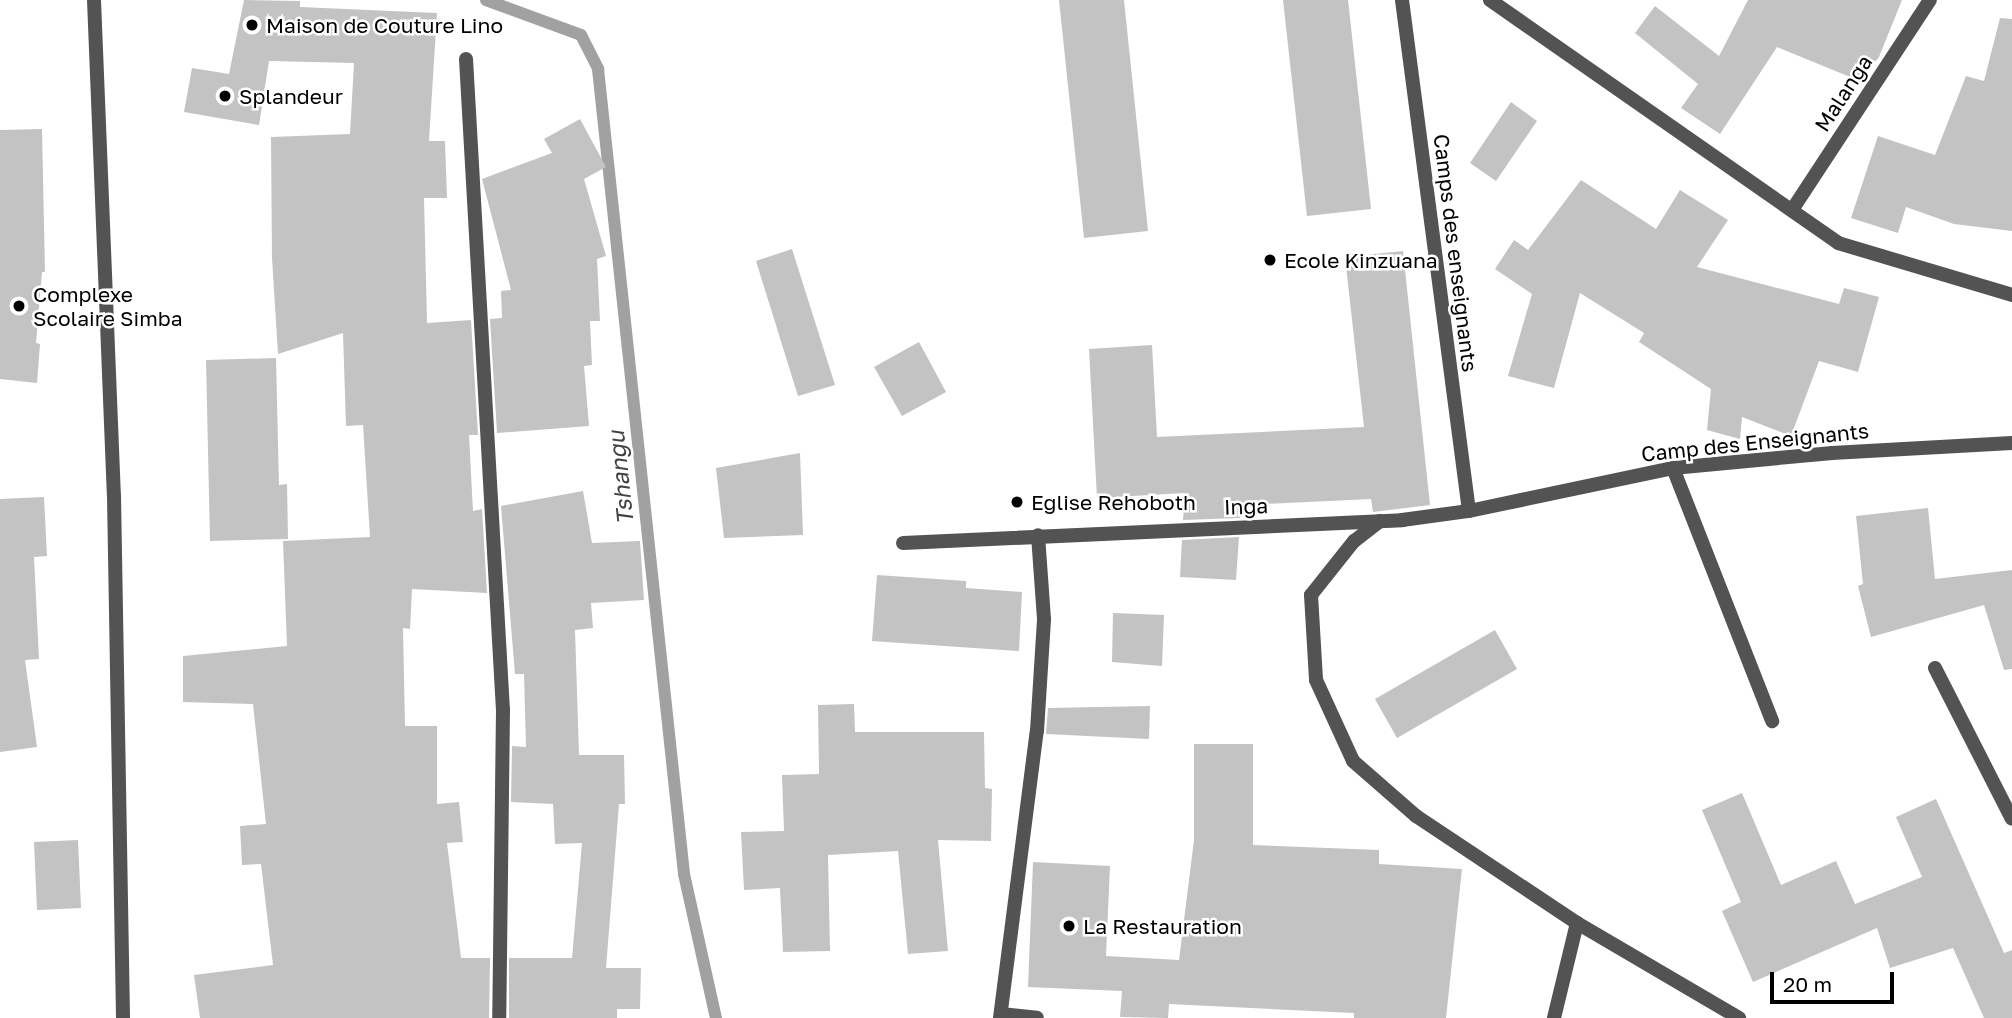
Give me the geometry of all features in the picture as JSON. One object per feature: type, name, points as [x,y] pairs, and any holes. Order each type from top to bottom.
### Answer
[{"type":"street","points":[[94,0],[114,495],[123,1018]]},
{"type":"street","name":"Camps des enseignants","points":[[1402,0],[1469,511]]},
{"type":"street","name":"Malanga","points":[[1792,210],[1930,0]]},
{"type":"street","points":[[1495,1],[1838,243],[2012,295]]},
{"type":"street","points":[[466,59],[503,710],[499,1018]]},
{"type":"street","name":"Camp des Enseignants","points":[[1380,521],[1469,511],[1673,468],[1832,453],[2012,443]]},
{"type":"street","points":[[1673,468],[1772,721]]},
{"type":"street","points":[[1380,521],[1354,541],[1311,595],[1316,680],[1353,761],[1416,816],[1577,923],[1739,1018]]},
{"type":"street","name":"Inga","points":[[903,543],[1380,521]]},
{"type":"street","points":[[1038,535],[1044,619],[1037,731],[1000,1016],[1038,1018]]},
{"type":"street","points":[[1935,668],[2012,819]]},
{"type":"street","points":[[1554,1018],[1577,923]]},
{"type":"building","points":[[244,0],[300,1],[300,7],[437,13],[429,141],[445,141],[447,198],[424,198],[427,323],[471,320],[478,435],[469,435],[473,511],[482,509],[487,593],[412,589],[410,629],[403,628],[405,726],[437,726],[437,804],[459,802],[463,842],[447,843],[461,958],[490,958],[489,1018],[200,1018],[194,975],[273,965],[261,864],[242,865],[240,826],[266,824],[253,704],[183,702],[183,656],[287,646],[283,541],[370,537],[363,425],[346,426],[343,333],[278,354],[272,258],[271,137],[350,134],[354,63],[269,61],[259,125],[184,112],[192,68],[229,74]]},
{"type":"building","points":[[1059,0],[1124,0],[1148,231],[1084,238]]},
{"type":"building","points":[[1283,0],[1348,0],[1371,209],[1307,216]]},
{"type":"building","points":[[1748,0],[1902,0],[1879,57],[1860,81],[1777,47],[1720,134],[1681,108],[1698,84],[1635,33],[1655,6],[1719,56]]},
{"type":"building","points":[[2000,18],[2012,19],[2012,231],[1954,224],[1906,207],[1898,233],[1851,218],[1878,136],[1935,155],[1966,76],[1984,81]]},
{"type":"building","points":[[1511,102],[1537,121],[1496,181],[1470,163]]},
{"type":"building","points":[[580,119],[606,167],[584,179],[606,256],[597,259],[600,321],[590,321],[592,365],[584,366],[589,426],[497,433],[490,319],[502,318],[501,291],[511,290],[482,179],[552,153],[544,139]]},
{"type":"building","points":[[42,129],[45,272],[42,272],[36,343],[40,344],[37,383],[0,379],[0,130]]},
{"type":"building","points":[[1581,180],[1656,229],[1680,190],[1728,220],[1697,267],[1839,304],[1844,288],[1879,297],[1858,372],[1819,361],[1791,436],[1742,417],[1740,439],[1707,430],[1711,389],[1639,342],[1644,333],[1580,293],[1554,388],[1508,376],[1532,294],[1495,269],[1514,240],[1528,250]]},
{"type":"building","points":[[792,249],[835,385],[798,396],[756,261]]},
{"type":"building","points":[[1403,251],[1430,505],[1373,512],[1371,499],[1240,505],[1240,518],[1183,520],[1185,493],[1097,498],[1089,349],[1152,345],[1157,437],[1364,427],[1345,257]]},
{"type":"building","points":[[919,342],[946,392],[902,416],[874,367]]},
{"type":"building","points":[[276,358],[279,485],[287,484],[288,539],[210,541],[206,360]]},
{"type":"building","points":[[800,453],[803,535],[724,538],[716,468]]},
{"type":"building","points":[[583,491],[592,543],[640,541],[644,600],[591,603],[593,628],[575,630],[579,755],[624,755],[625,804],[619,804],[606,968],[641,968],[640,1009],[617,1009],[617,1018],[509,1018],[509,958],[572,958],[582,843],[555,844],[553,804],[511,802],[512,746],[526,747],[524,674],[515,674],[501,506]]},
{"type":"building","points":[[44,497],[47,556],[34,557],[39,659],[25,660],[37,747],[0,752],[0,499]]},
{"type":"building","points":[[1928,508],[1935,579],[2012,570],[2012,669],[2004,670],[1984,605],[1871,637],[1858,586],[1863,584],[1856,516]]},
{"type":"building","points":[[1239,537],[1236,580],[1180,577],[1182,540]]},
{"type":"building","points":[[877,575],[966,581],[966,588],[1022,592],[1019,651],[872,641]]},
{"type":"building","points":[[1113,613],[1164,615],[1162,666],[1112,662]]},
{"type":"building","points":[[1495,630],[1517,669],[1397,738],[1375,699]]},
{"type":"building","points":[[854,704],[855,732],[984,732],[985,788],[992,789],[991,841],[938,840],[948,951],[908,954],[898,851],[828,855],[830,951],[783,952],[780,888],[744,890],[741,832],[784,831],[782,775],[819,774],[818,705]]},
{"type":"building","points":[[1150,706],[1149,739],[1046,734],[1048,708]]},
{"type":"building","points":[[1194,744],[1253,744],[1253,845],[1379,850],[1379,864],[1462,869],[1446,1018],[1354,1018],[1354,1013],[1169,1004],[1168,1018],[1120,1017],[1122,991],[1028,987],[1033,862],[1110,866],[1106,956],[1179,960],[1194,840]]},
{"type":"building","points":[[1742,793],[1781,885],[1836,861],[1855,904],[1922,877],[1896,817],[1936,799],[2004,953],[2012,950],[2012,1018],[1984,1018],[1953,948],[1890,968],[1877,928],[1753,982],[1722,911],[1741,902],[1702,810]]},
{"type":"building","points":[[78,840],[81,908],[37,910],[34,842]]},
{"type":"waterway","name":"Tshangu","points":[[486,0],[581,35],[598,69],[684,874],[716,1018]]},
{"type":"place","name":"Maison de Couture Lino","points":[[252,25]]},
{"type":"place","name":"Splandeur","points":[[225,96]]},
{"type":"place","name":"Ecole Kinzuana","points":[[1270,260]]},
{"type":"place","name":"Complexe Scolaire Simba","points":[[19,306]]},
{"type":"place","name":"Eglise Rehoboth","points":[[1017,502]]},
{"type":"place","name":"La Restauration","points":[[1069,926]]}]
